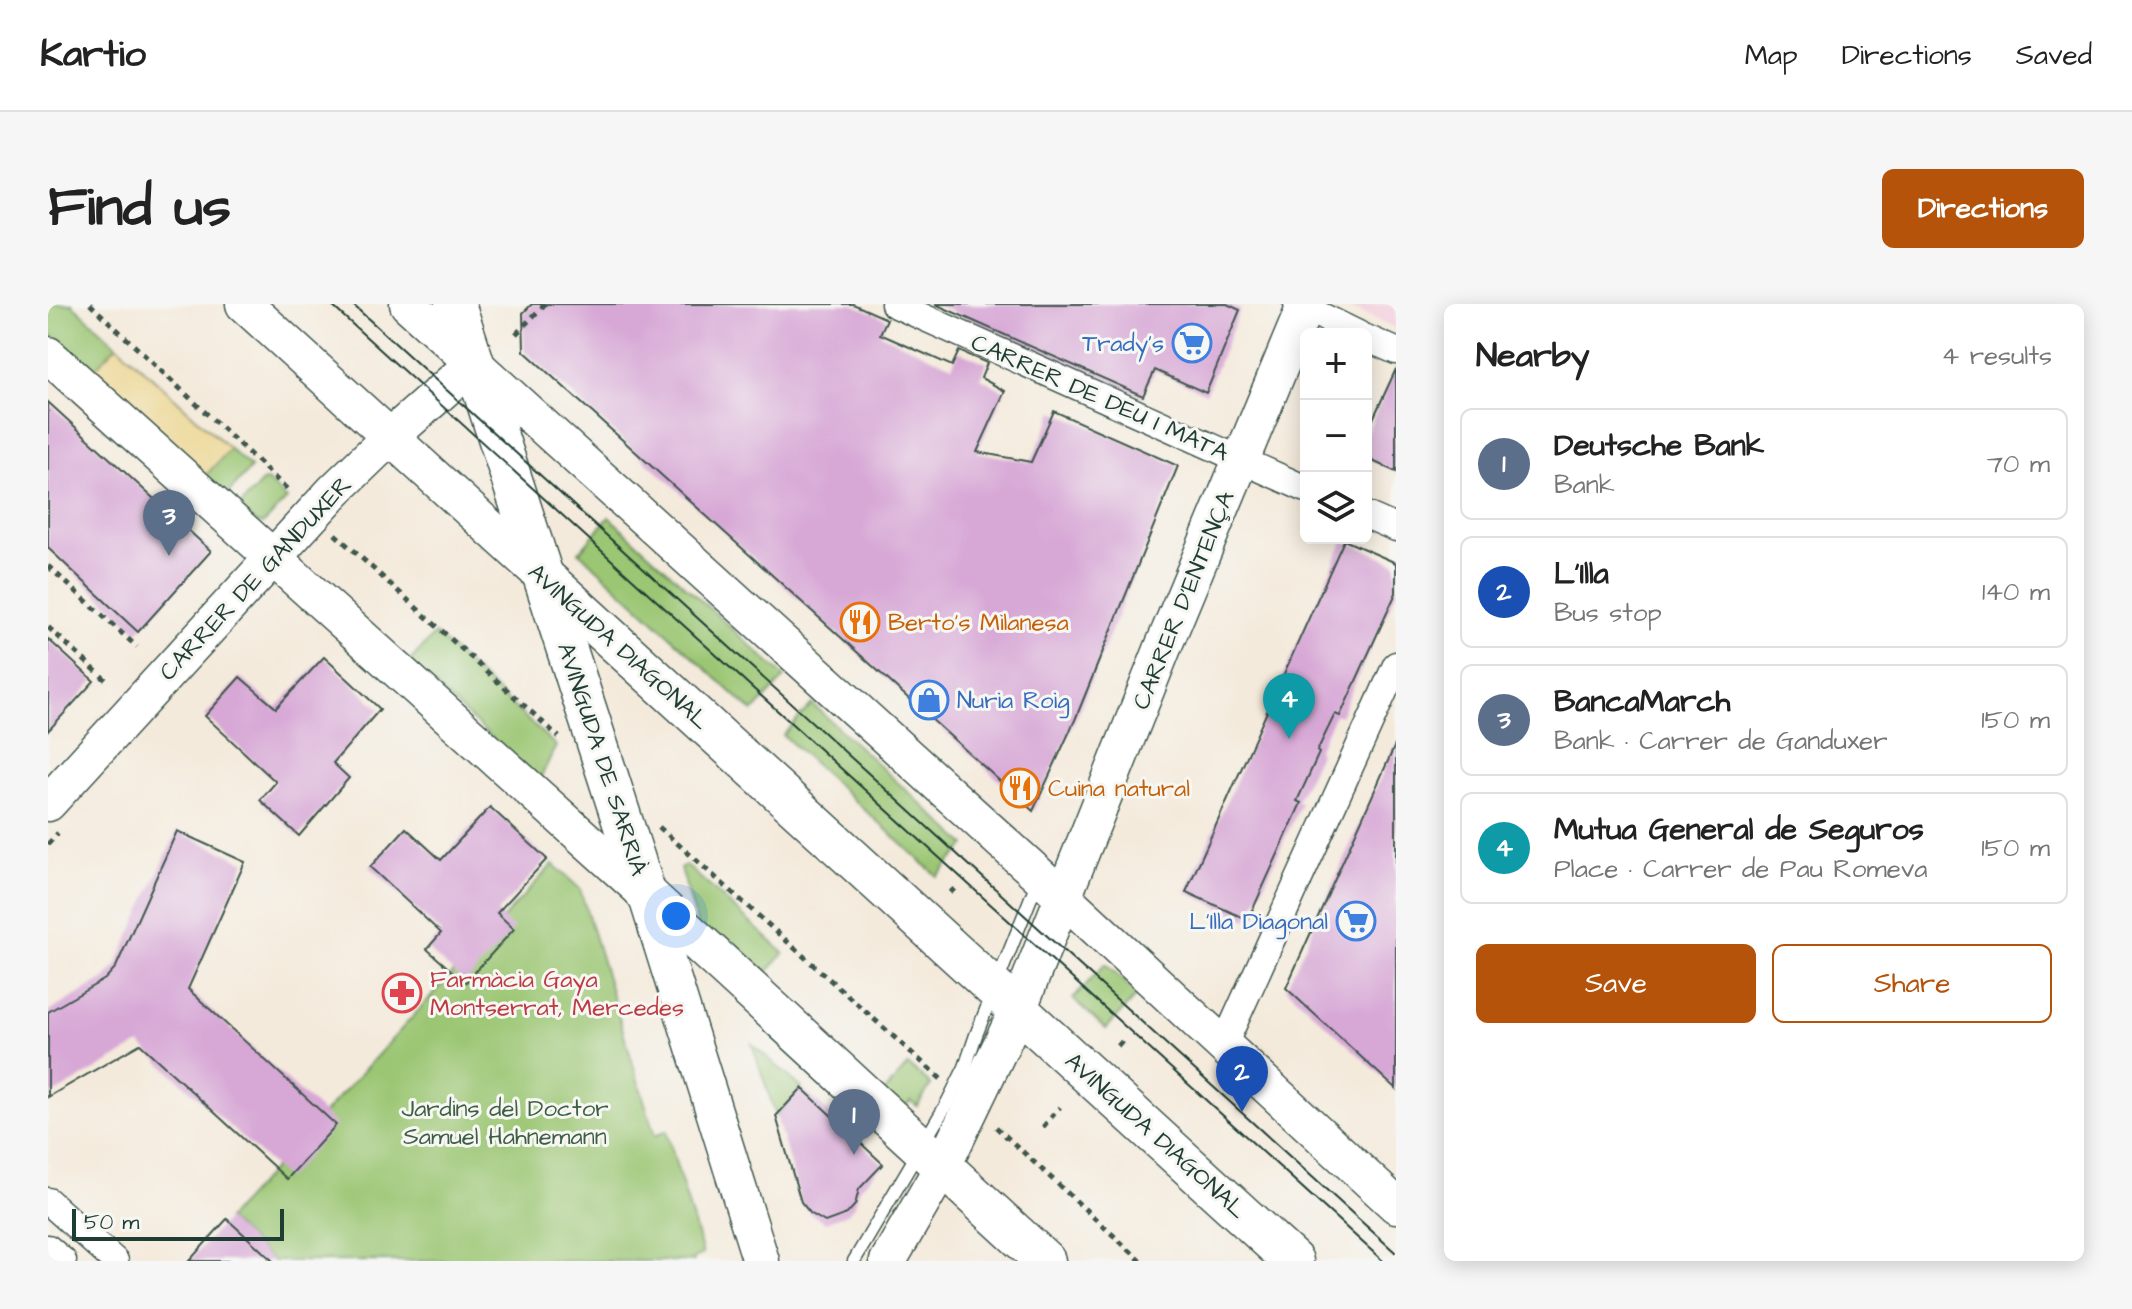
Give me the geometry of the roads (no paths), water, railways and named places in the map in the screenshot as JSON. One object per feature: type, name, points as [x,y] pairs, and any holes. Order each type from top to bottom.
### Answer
[{"type":"main road","name":"AVINGUDA DIAGONAL","points":[[244,304],[1293,1261]]},
{"type":"main road","points":[[408,304],[1051,887],[1396,1205]]},
{"type":"main road","name":"AVINGUDA DE SARRIÀ","points":[[455,304],[703,1071],[761,1261]]},
{"type":"main road","name":"CARRER D'ENTENÇA","points":[[1051,887],[1240,460],[1303,305]]},
{"type":"main road","points":[[48,355],[646,894],[1045,1261]]},
{"type":"main road","name":"CARRER DE GANDUXER","points":[[48,803],[271,558],[390,437],[474,363]]},
{"type":"main road","points":[[888,1261],[931,1155],[1006,999],[1051,887]]},
{"type":"street","name":"CARRER DE DEU I MATA","points":[[894,304],[1300,486]]},
{"type":"street","points":[[1303,305],[1347,328]]},
{"type":"street","points":[[1372,341],[1396,351]]},
{"type":"street","points":[[1372,518],[1396,528]]},
{"type":"street","points":[[1223,1047],[1396,665]]},
{"type":"street","points":[[48,1201],[115,1261]]},
{"type":"street","points":[[48,1248],[63,1261]]},
{"type":"lane","points":[[854,1261],[931,1155]]},
{"type":"tram line","points":[[330,304],[1383,1261]]},
{"type":"tram line","points":[[352,304],[1396,1253]]},
{"type":"place","name":"Trady's","points":[[1192,343]]},
{"type":"place","name":"BancaMarch","points":[[169,556]]},
{"type":"place","name":"Berto's Milanesa","points":[[860,622]]},
{"type":"place","name":"Nuria Roig","points":[[929,700]]},
{"type":"place","name":"Mutua General de Seguros","points":[[1289,739]]},
{"type":"place","name":"Cuina natural","points":[[1020,788]]},
{"type":"place","name":"L'Illa Diagonal","points":[[1356,921]]},
{"type":"place","name":"Farmàcia Gaya Montserrat, Mercedes","points":[[402,993]]},
{"type":"place","name":"L'Illa","points":[[1242,1112]]},
{"type":"place","name":"Deutsche Bank","points":[[854,1155]]},
{"type":"park label","name":"Jardins del Doctor Samuel Hahnemann","points":[[505,1122]]}]
